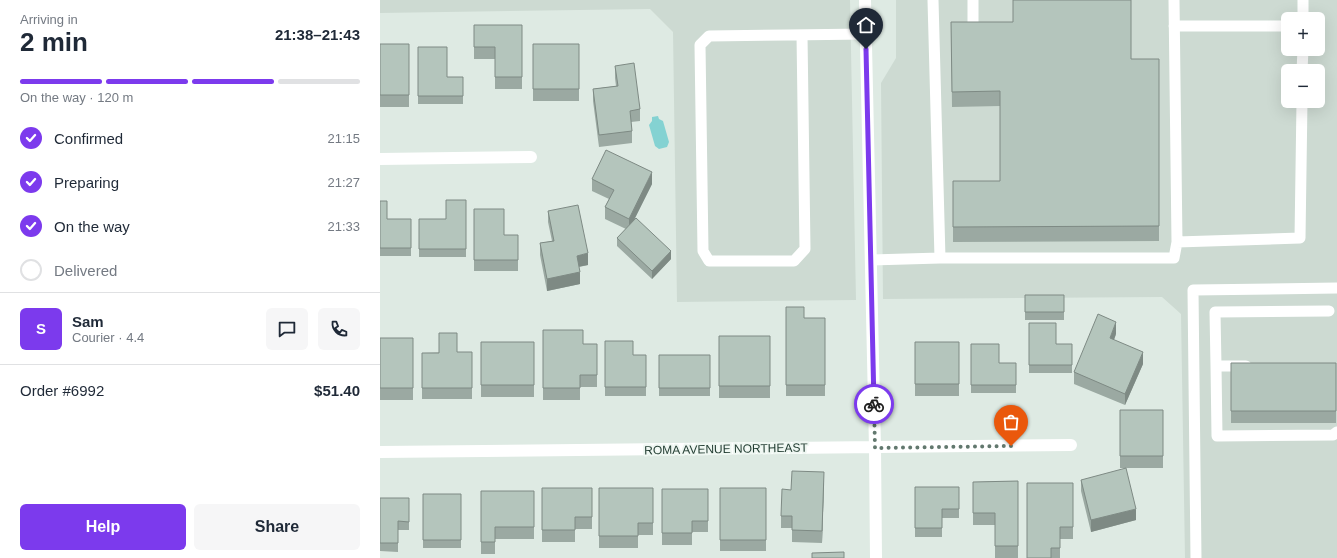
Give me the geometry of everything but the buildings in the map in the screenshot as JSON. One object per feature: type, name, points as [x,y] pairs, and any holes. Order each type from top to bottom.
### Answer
[{"type":"street","points":[[865,0],[876,558]]},
{"type":"street","points":[[380,159],[531,157]]},
{"type":"street","name":"ROMA AVENUE NORTHEAST","points":[[380,452],[1071,445]]},
{"type":"lane","points":[[933,0],[940,258]]},
{"type":"lane","points":[[973,0],[973,32]]},
{"type":"lane","points":[[871,260],[940,258],[1174,258],[1178,242],[1174,0]]},
{"type":"lane","points":[[1303,0],[1303,12]]},
{"type":"lane","points":[[1174,26],[1281,26]]},
{"type":"lane","points":[[802,35],[805,249],[794,261],[709,262],[703,252],[700,45],[710,36],[866,34]]},
{"type":"lane","points":[[1178,242],[1300,238],[1302,108]]},
{"type":"lane","points":[[1196,558],[1193,290],[1337,288]]},
{"type":"lane","points":[[1329,311],[1215,312],[1217,436],[1333,435],[1337,432]]},
{"type":"lane","points":[[1216,366],[1254,366]]},
{"type":"shaded area","points":[[380,0],[850,0],[856,300],[677,302],[673,32],[650,9],[380,13]]},
{"type":"shaded area","points":[[896,0],[1337,0],[1337,558],[1185,558],[1181,314],[1162,297],[883,299],[881,83],[896,58]]},
{"type":"water","points":[[658,116],[659,119],[663,121],[669,142],[667,147],[659,149],[655,146],[649,125],[652,121],[652,117]]},
{"type":"way so far","points":[[874,404],[875,448],[1011,446]]},
{"type":"route","points":[[866,49],[874,404]]}]
